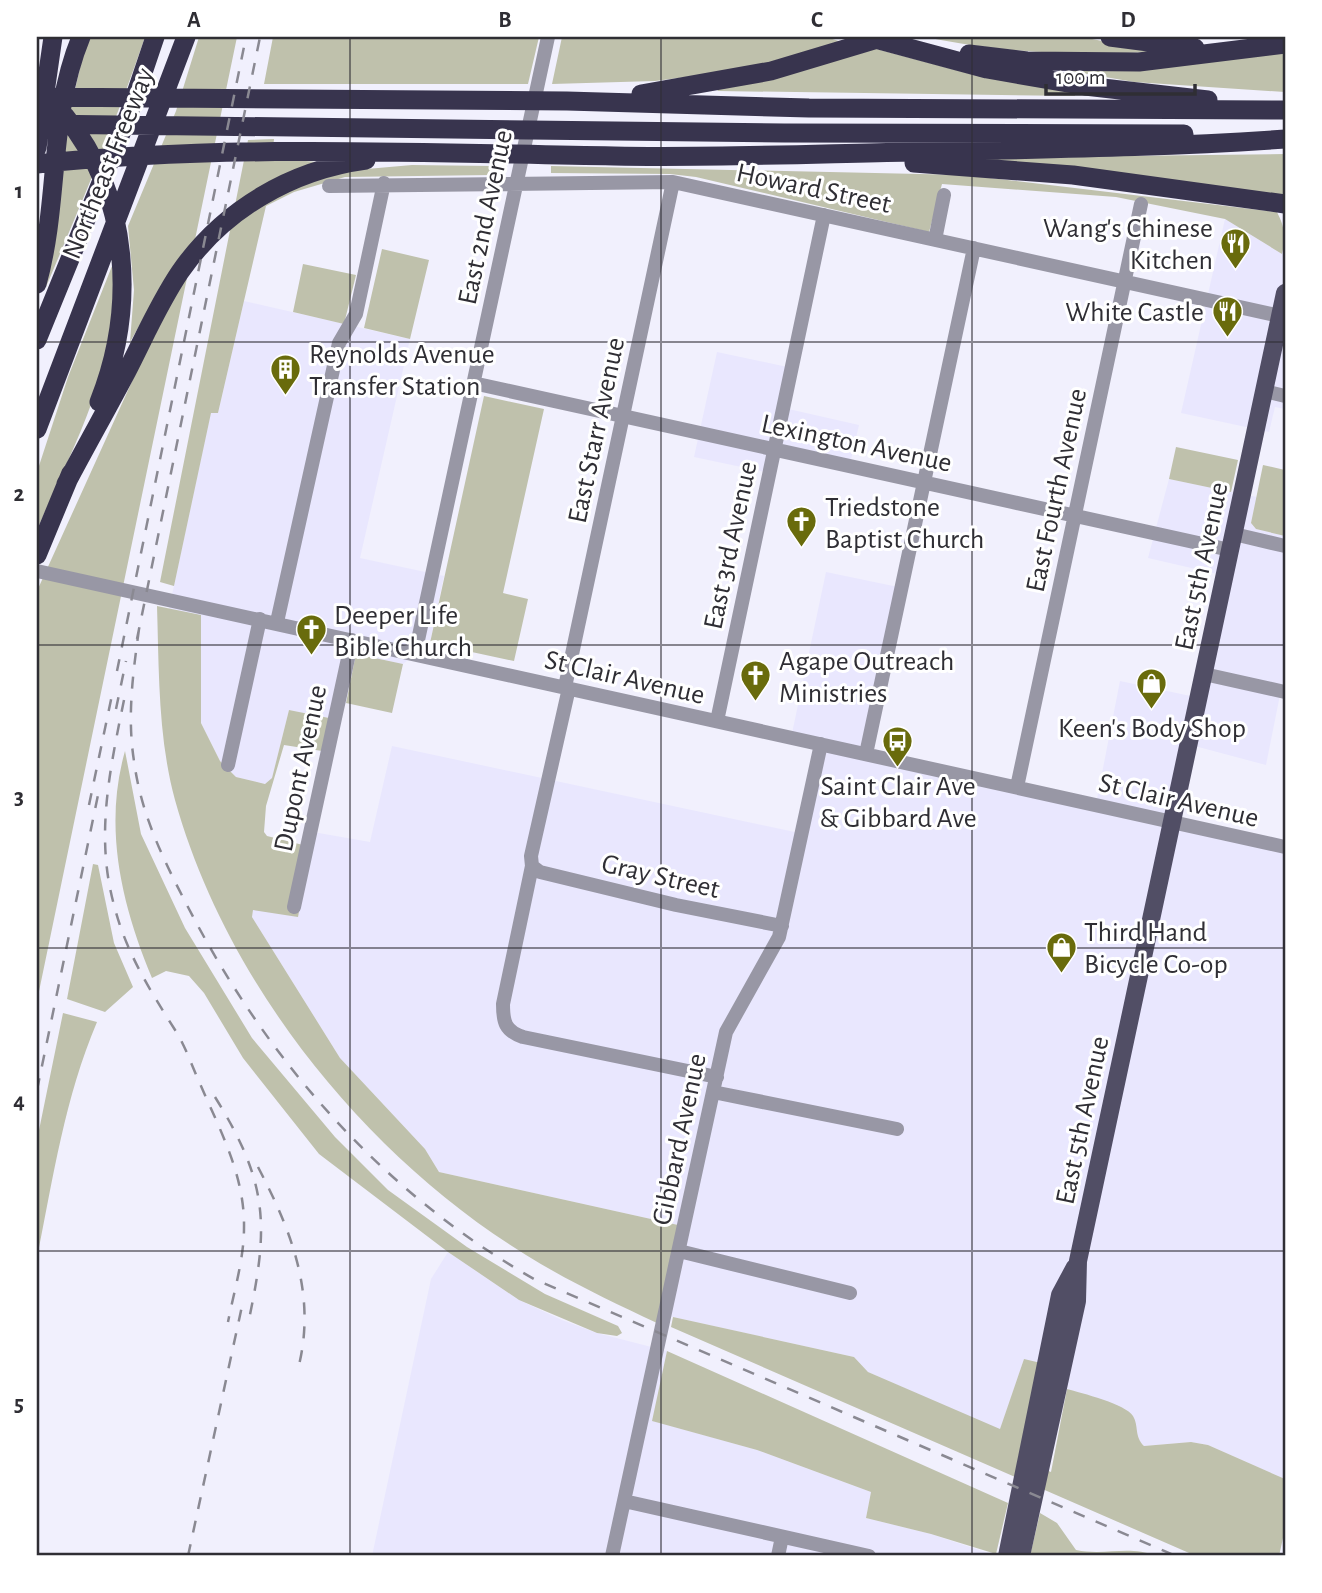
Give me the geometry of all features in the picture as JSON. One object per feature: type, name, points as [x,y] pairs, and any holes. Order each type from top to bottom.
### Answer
[{"type":"highway","points":[[37,148],[53,37]]},
{"type":"highway","points":[[37,284],[48,231],[60,106],[81,37]]},
{"type":"highway","name":"Northeast Freeway","points":[[37,341],[129,114],[155,37]]},
{"type":"highway","name":"Northeast Freeway","points":[[37,429],[186,37]]},
{"type":"highway","points":[[868,37],[1027,61],[1077,63],[1172,60],[1285,44]]},
{"type":"highway","points":[[1110,37],[1227,51]]},
{"type":"highway","points":[[606,102],[771,71],[850,46],[893,41],[987,69],[1085,86],[1285,108]]},
{"type":"highway","points":[[37,89],[68,118],[111,205],[121,252],[124,297],[108,380],[37,555]]},
{"type":"highway","points":[[37,97],[567,101],[809,108],[1285,108]]},
{"type":"highway","points":[[37,124],[1108,132],[1285,138]]},
{"type":"highway","points":[[37,164],[183,152],[808,156],[1184,146],[1285,138]]},
{"type":"highway","points":[[66,484],[166,295],[206,240],[229,218],[274,188],[343,163],[431,153]]},
{"type":"highway","points":[[808,156],[1073,175],[1285,204]]},
{"type":"main road","name":"East 5th Avenue","points":[[1021,1556],[1077,1301],[1078,1261],[1285,293]]},
{"type":"main road","name":"East 5th Avenue","points":[[1007,1556],[1060,1296],[1078,1261]]},
{"type":"street","name":"East 2nd Avenue","points":[[415,653],[548,37]]},
{"type":"street","name":"Howard Street","points":[[329,186],[384,183],[673,182],[1280,316]]},
{"type":"street","name":"East Starr Avenue","points":[[673,182],[531,856],[532,866],[503,1004],[504,1024],[512,1033],[523,1037],[717,1077]]},
{"type":"street","points":[[277,622],[339,343],[356,314],[384,183]]},
{"type":"street","points":[[935,240],[944,195]]},
{"type":"street","name":"East Fourth Avenue","points":[[1017,787],[1141,204]]},
{"type":"street","name":"East 3rd Avenue","points":[[716,721],[824,215]]},
{"type":"street","points":[[866,754],[974,248]]},
{"type":"street","name":"Lexington Avenue","points":[[473,383],[1075,515],[1232,542],[1285,546]]},
{"type":"street","points":[[1264,391],[1285,396]]},
{"type":"street","name":"St Clair Avenue","points":[[37,571],[277,622],[1285,848]]},
{"type":"street","points":[[228,765],[260,619]]},
{"type":"street","name":"Dupont Avenue","points":[[295,907],[352,640]]},
{"type":"street","points":[[1204,674],[1285,692]]},
{"type":"street","name":"Gibbard Avenue","points":[[612,1556],[726,1031],[779,937],[821,744]]},
{"type":"street","name":"Gray Street","points":[[532,866],[540,872],[653,900],[782,926]]},
{"type":"street","points":[[713,1092],[897,1129]]},
{"type":"street","points":[[679,1251],[850,1293]]},
{"type":"street","points":[[624,1501],[869,1556]]},
{"type":"street","points":[[778,1556],[782,1537]]},
{"type":"shaded area","points":[[1225,219],[1282,254],[1285,240],[1285,409],[1275,407],[1269,432],[1181,413]]},
{"type":"shaded area","points":[[244,301],[410,339],[360,558],[444,576],[430,643],[403,664],[356,654],[346,703],[329,718],[289,710],[272,778],[265,784],[236,777],[220,761],[201,723],[201,616],[169,609],[211,412],[218,413]]},
{"type":"shaded area","points":[[717,352],[792,368],[784,408],[859,425],[849,468],[775,452],[770,473],[694,457]]},
{"type":"shaded area","points":[[1169,479],[1257,497],[1251,523],[1256,529],[1285,536],[1285,670],[1266,765],[1191,745],[1175,820],[1285,845],[1285,1479],[1208,1445],[1191,1442],[1144,1446],[1137,1438],[1133,1416],[1125,1409],[1037,1378],[1024,1359],[1000,1430],[868,1372],[854,1357],[659,1314],[678,1225],[439,1172],[425,1149],[340,1058],[252,917],[253,910],[313,832],[370,842],[392,746],[804,834],[822,745],[791,738],[826,572],[903,588],[866,754],[1096,804],[1120,681],[1200,698],[1226,576],[1148,558]]},
{"type":"shaded area","points":[[448,1252],[519,1300],[562,1320],[597,1333],[667,1351],[653,1421],[757,1450],[871,1492],[866,1518],[931,1534],[997,1556],[372,1556],[431,1279]]},
{"type":"green space","points":[[87,37],[145,37],[85,194],[46,287],[42,287],[61,151]]},
{"type":"green space","points":[[199,37],[237,37],[37,1001],[37,591],[144,355],[151,305],[130,342],[134,290],[128,226],[176,111]]},
{"type":"green space","points":[[273,37],[539,37],[528,84],[264,84]]},
{"type":"green space","points":[[562,37],[826,37],[842,42],[741,70],[655,81],[552,84]]},
{"type":"green space","points":[[926,37],[1082,37],[1158,52],[1042,52],[985,47]]},
{"type":"green space","points":[[869,47],[971,74],[1075,93],[1075,96],[718,91],[716,88]]},
{"type":"green space","points":[[1285,50],[1285,92],[1134,82],[1059,69]]},
{"type":"green space","points":[[274,139],[272,158],[317,162],[286,190],[344,171],[412,165],[492,166],[491,175],[345,177],[294,192],[266,206],[218,413],[211,413],[174,586],[160,582],[248,140]]},
{"type":"green space","points":[[1285,154],[1285,195],[948,158]]},
{"type":"green space","points":[[551,166],[965,175],[1277,212],[1283,228],[1284,243],[1282,254],[1225,219],[1116,197],[942,184],[929,232],[696,177],[670,174],[551,173]]},
{"type":"green space","points":[[382,249],[429,260],[410,339],[364,328]]},
{"type":"green space","points":[[303,264],[356,275],[344,324],[293,312]]},
{"type":"green space","points":[[112,266],[113,301],[103,369],[79,434],[37,530],[37,472],[68,377]]},
{"type":"green space","points":[[484,396],[544,409],[503,593],[528,599],[514,661],[430,643]]},
{"type":"green space","points":[[1176,447],[1238,460],[1231,492],[1169,479]]},
{"type":"green space","points":[[1263,465],[1285,470],[1285,536],[1256,529],[1251,523]]},
{"type":"green space","points":[[157,606],[201,615],[201,723],[220,761],[236,777],[265,784],[272,778],[289,710],[329,718],[322,751],[284,745],[266,806],[264,832],[267,836],[311,847],[298,917],[253,910],[252,917],[340,1058],[425,1149],[439,1172],[678,1225],[657,1323],[526,1255],[467,1215],[410,1168],[358,1116],[309,1059],[266,998],[229,934],[198,868],[175,800],[162,728]]},
{"type":"green space","points":[[356,654],[403,664],[392,713],[346,703]]},
{"type":"green space","points":[[125,751],[141,834],[185,928],[252,1038],[335,1137],[388,1190],[467,1247],[545,1294],[618,1326],[622,1333],[617,1336],[597,1333],[519,1300],[448,1252],[319,1154],[243,1058],[204,993],[189,976],[166,971],[152,978],[132,923],[119,866],[116,809]]},
{"type":"green space","points":[[93,864],[98,865],[114,943],[133,987],[105,1012],[67,999]]},
{"type":"green space","points":[[63,1013],[97,1022],[68,1109],[37,1258],[37,1140]]},
{"type":"green space","points":[[673,1317],[854,1357],[868,1372],[1000,1429],[1024,1359],[1041,1363],[1018,1459],[1051,1472],[1067,1389],[1113,1403],[1133,1416],[1144,1446],[1191,1442],[1208,1445],[1285,1479],[1285,1529],[1279,1556],[1196,1556],[671,1327]]},
{"type":"green space","points":[[667,1351],[1008,1503],[996,1554],[866,1518],[871,1492],[757,1450],[652,1421]]},
{"type":"green space","points":[[1040,1513],[1057,1523],[1076,1550],[1136,1551],[1156,1556],[1030,1556]]},
{"type":"railway","points":[[117,671],[246,37]]},
{"type":"railway","points":[[137,639],[260,37]]},
{"type":"railway","points":[[139,629],[132,695],[132,744],[142,800],[162,855],[221,966],[255,1020],[335,1120],[380,1165],[428,1207],[479,1245],[534,1279],[1176,1556]]},
{"type":"railway","points":[[116,709],[126,661]]},
{"type":"railway","points":[[89,805],[112,695]]},
{"type":"railway","points":[[124,700],[107,802],[105,828],[108,879],[125,939],[140,972],[184,1046],[224,1138],[241,1191],[244,1240],[228,1322]]},
{"type":"railway","points":[[37,1090],[98,795]]},
{"type":"railway","points":[[215,1097],[246,1155],[260,1206],[259,1259],[248,1324]]},
{"type":"railway","points":[[258,1167],[291,1240],[303,1290],[305,1316],[298,1369]]},
{"type":"railway","points":[[188,1556],[242,1306]]},
{"type":"place","name":"Wang's Chinese Kitchen","points":[[1236,270]]},
{"type":"place","name":"White Castle","points":[[1227,338]]},
{"type":"place","name":"Reynolds Avenue Transfer Station","points":[[286,396]]},
{"type":"place","name":"Triedstone Baptist Church","points":[[802,549]]},
{"type":"place","name":"Deeper Life Bible Church","points":[[311,657]]},
{"type":"place","name":"Agape Outreach Ministries","points":[[756,703]]},
{"type":"place","name":"Keen's Body Shop","points":[[1152,710]]},
{"type":"place","name":"Saint Clair Ave & Gibbard Ave","points":[[898,768]]},
{"type":"place","name":"Third Hand Bicycle Co-op","points":[[1061,974]]}]
